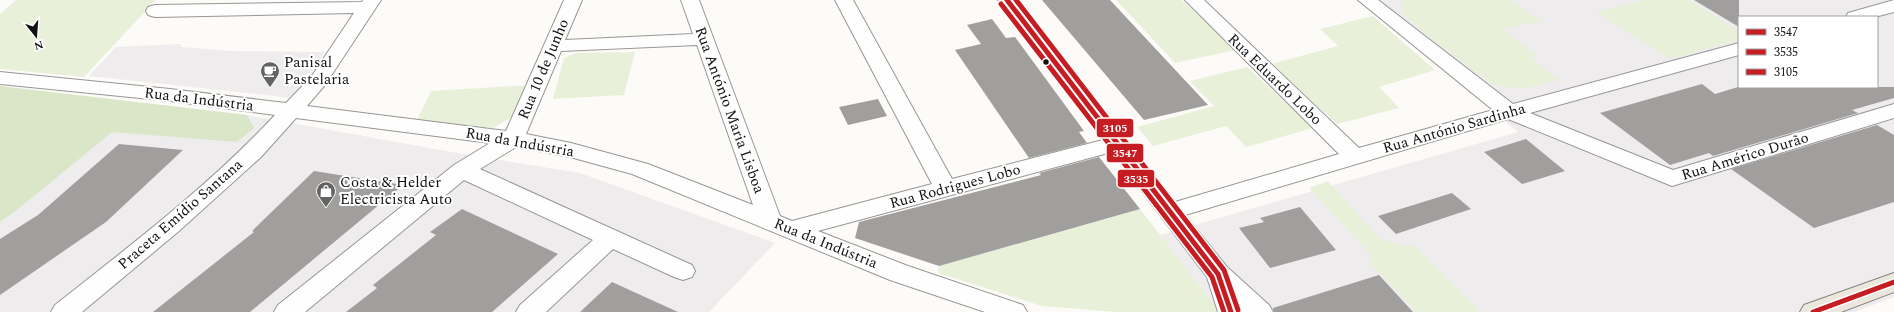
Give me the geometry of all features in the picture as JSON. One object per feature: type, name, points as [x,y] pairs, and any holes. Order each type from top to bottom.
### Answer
[{"type":"main road","points":[[1813,312],[1894,282]]},
{"type":"street","name":"Rua 10 de Junho","points":[[513,139],[573,0]]},
{"type":"street","name":"Rua António Maria Lisboa","points":[[690,0],[770,220]]},
{"type":"street","points":[[844,0],[945,188]]},
{"type":"street","points":[[1007,0],[1171,211],[1218,274],[1260,312]]},
{"type":"street","name":"Rua Eduardo Lobo","points":[[1194,0],[1356,157]]},
{"type":"street","name":"Rua Américo Durão","points":[[1367,0],[1509,112],[1672,178],[1894,111]]},
{"type":"street","points":[[155,11],[369,3]]},
{"type":"street","name":"Praceta Emídio Santana","points":[[64,312],[177,220],[253,152],[318,81],[369,3]]},
{"type":"street","points":[[1859,16],[1894,6]]},
{"type":"street","points":[[554,46],[704,39]]},
{"type":"street","name":"Rua António Sardinha","points":[[1171,211],[1509,112],[1738,49]]},
{"type":"street","name":"Rua da Indústria","points":[[0,78],[170,95],[290,110],[513,139],[571,150],[640,169],[793,229],[899,273],[1014,312]]},
{"type":"street","points":[[288,312],[462,170],[513,139]]},
{"type":"street","name":"Rua Rodrigues Lobo","points":[[793,229],[1118,143]]},
{"type":"street","points":[[462,170],[683,271]]},
{"type":"street","points":[[529,312],[610,238]]},
{"type":"street","points":[[1218,274],[1231,312]]},
{"type":"shaded area","points":[[1356,0],[1894,0],[1894,297],[1854,312],[1220,312],[1160,235],[1518,132]]},
{"type":"shaded area","points":[[181,44],[181,47],[234,51],[325,52],[293,98],[89,76],[116,47]]},
{"type":"shaded area","points":[[145,103],[247,115],[457,153],[580,173],[775,243],[709,312],[0,312],[0,222],[17,210]]},
{"type":"green space","points":[[16,0],[156,0],[84,77],[0,69],[0,14]]},
{"type":"green space","points":[[1116,0],[1182,0],[1236,50],[1175,63]]},
{"type":"green space","points":[[1403,0],[1512,0],[1541,21],[1503,29],[1537,55],[1531,58],[1560,80],[1522,89],[1493,85],[1427,35],[1405,15],[1400,5]]},
{"type":"green space","points":[[1643,0],[1689,0],[1738,30],[1738,40],[1670,59],[1596,12]]},
{"type":"green space","points":[[1373,16],[1435,70],[1379,87],[1399,108],[1337,124],[1271,64],[1338,46],[1320,29]]},
{"type":"green space","points":[[635,52],[624,95],[553,99],[564,58],[576,53]]},
{"type":"green space","points":[[1247,67],[1313,128],[1246,147],[1226,126],[1153,146],[1137,127],[1214,106],[1190,81]]},
{"type":"green space","points":[[532,85],[519,113],[493,128],[417,120],[431,91]]},
{"type":"green space","points":[[0,86],[247,115],[254,128],[237,142],[112,132],[17,210],[0,222]]},
{"type":"green space","points":[[1328,181],[1381,240],[1416,247],[1481,312],[1416,312],[1367,260],[1372,256],[1309,188]]},
{"type":"green space","points":[[1140,209],[1220,312],[1117,312],[1042,306],[938,273],[939,266]]},
{"type":"building","points":[[1042,0],[1110,0],[1208,105],[1144,120]]},
{"type":"building","points":[[1694,0],[1739,0],[1738,26]]},
{"type":"building","points":[[992,19],[1006,38],[1015,37],[1084,131],[1079,132],[1087,143],[1029,158],[955,50],[981,44],[967,25]]},
{"type":"building","points":[[1702,84],[1715,94],[1738,87],[1894,87],[1894,98],[1852,110],[1858,113],[1713,156],[1709,153],[1670,165],[1600,113]]},
{"type":"building","points":[[878,99],[887,116],[848,125],[839,107]]},
{"type":"building","points":[[1877,125],[1894,135],[1894,202],[1814,228],[1731,169]]},
{"type":"building","points":[[1526,139],[1565,171],[1522,184],[1484,152]]},
{"type":"building","points":[[119,144],[183,150],[106,222],[0,295],[0,239],[38,215]]},
{"type":"building","points":[[1099,157],[1140,209],[939,266],[855,238],[859,222],[1041,175],[1039,173]]},
{"type":"building","points":[[314,171],[403,185],[250,312],[153,312],[254,232],[252,231]]},
{"type":"building","points":[[1452,193],[1471,209],[1396,234],[1378,216]]},
{"type":"building","points":[[1300,207],[1336,250],[1270,268],[1239,228],[1264,222],[1260,218]]},
{"type":"building","points":[[462,209],[558,254],[492,312],[346,312],[377,288],[373,285],[436,235],[430,232]]},
{"type":"building","points":[[1379,275],[1413,312],[1274,312],[1273,308]]},
{"type":"building","points":[[612,282],[678,312],[580,312]]},
{"type":"transit line","name":"3547","points":[[1007,0],[1218,274],[1231,312]]},
{"type":"transit line","name":"3105","points":[[1016,0],[1224,270],[1238,310]]},
{"type":"transit line","name":"3535","points":[[1001,4],[1212,277],[1224,312]]},
{"type":"transit line","name":"3547","points":[[1813,312],[1894,282]]},
{"type":"place","name":"Panisal Pastelaria","points":[[270,88]]},
{"type":"place","name":"Costa & Helder Electricista Auto","points":[[326,208]]}]
